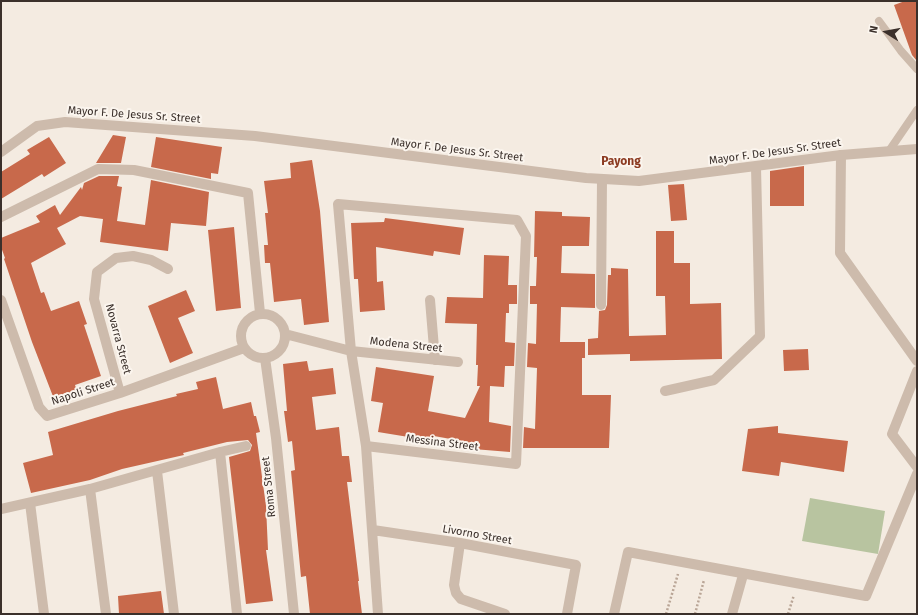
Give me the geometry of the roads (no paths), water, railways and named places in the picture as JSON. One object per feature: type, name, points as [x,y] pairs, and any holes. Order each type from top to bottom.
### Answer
[{"type":"street","name":"Mayor F. De Jesus Sr. Street","points":[[1,152],[37,126],[65,122],[255,136],[602,179],[639,181],[841,155],[917,149]]},
{"type":"street","points":[[841,155],[840,253],[917,361]]},
{"type":"street","points":[[665,391],[714,380],[760,336],[756,167]]},
{"type":"street","points":[[1,217],[98,169],[134,170],[248,193],[260,313]]},
{"type":"street","points":[[601,305],[602,179]]},
{"type":"street","name":"Messina Street","points":[[351,351],[338,204],[517,220],[526,236],[516,464],[366,446]]},
{"type":"street","name":"Novarra Street","points":[[120,393],[94,299],[97,272],[116,258],[133,256],[151,260],[168,269]]},
{"type":"street","name":"Napoli Street","points":[[1,300],[39,407],[47,416],[120,393],[244,348]]},
{"type":"street","points":[[430,300],[435,360]]},
{"type":"street","points":[[260,313],[267,313],[280,321],[285,334],[284,341],[277,353],[265,358],[253,356],[244,348],[240,341],[242,326],[253,315],[260,313]]},
{"type":"street","name":"Modena Street","points":[[285,334],[351,351],[458,362]]},
{"type":"street","points":[[351,351],[366,446],[378,614]]},
{"type":"street","name":"Roma Street","points":[[265,358],[276,438],[294,614]]},
{"type":"street","points":[[917,371],[892,434],[917,467]]},
{"type":"street","points":[[1,509],[90,489],[246,446]]},
{"type":"street","points":[[220,452],[237,614]]},
{"type":"street","points":[[157,471],[174,614]]},
{"type":"street","points":[[614,614],[628,552],[743,575],[866,596],[917,474]]},
{"type":"street","points":[[90,489],[106,614]]},
{"type":"street","points":[[30,503],[44,614]]},
{"type":"street","name":"Livorno Street","points":[[373,530],[460,543],[576,565],[567,614]]},
{"type":"street","points":[[460,543],[454,585],[456,593],[461,599],[504,614]]},
{"type":"street","points":[[732,614],[743,575]]},
{"type":"lane","points":[[879,21],[901,51],[917,69]]},
{"type":"lane","points":[[889,151],[917,110]]},
{"type":"district","name":"Payong","points":[[621,162]]}]
